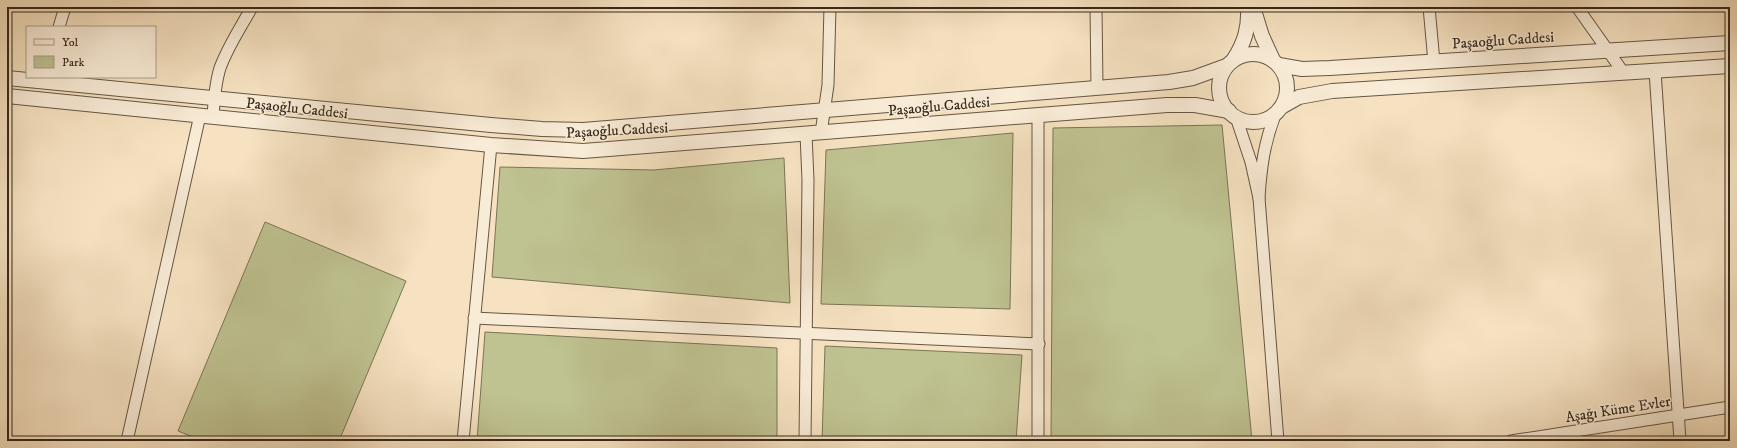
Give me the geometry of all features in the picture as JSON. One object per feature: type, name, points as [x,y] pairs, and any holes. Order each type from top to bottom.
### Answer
[{"type":"street","points":[[60,26],[65,7]]},
{"type":"street","points":[[127,441],[206,116],[214,98],[220,68],[229,48],[252,7]]},
{"type":"street","points":[[821,132],[828,85],[830,7]]},
{"type":"street","points":[[1096,7],[1097,88]]},
{"type":"street","points":[[1248,7],[1247,34],[1242,46],[1221,76],[1219,86],[1220,97],[1224,107],[1242,120],[1253,122],[1265,120],[1299,97],[1332,91],[1730,66]]},
{"type":"street","points":[[1253,7],[1262,36],[1276,62],[1284,72],[1288,83],[1287,95],[1266,138],[1258,198]]},
{"type":"street","points":[[1429,7],[1434,62]]},
{"type":"street","points":[[1577,7],[1623,72]]},
{"type":"street","name":"Paşaoğlu Caddesi","points":[[1276,62],[1290,68],[1316,69],[1730,43]]},
{"type":"street","points":[[1230,62],[1244,54],[1255,53],[1276,62]]},
{"type":"street","name":"Paşaoğlu Caddesi","points":[[7,78],[45,79],[214,98],[506,126],[583,130],[1183,80],[1209,74],[1230,62]]},
{"type":"street","points":[[1655,70],[1680,441]]},
{"type":"street","name":"Paşaoğlu Caddesi","points":[[7,96],[491,145],[583,151],[1167,105],[1195,105],[1232,114]]},
{"type":"street","points":[[1232,114],[1250,162],[1258,198],[1278,441]]},
{"type":"street","points":[[1038,115],[1038,441]]},
{"type":"street","points":[[806,134],[808,180],[806,441]]},
{"type":"street","points":[[463,441],[491,145]]},
{"type":"street","points":[[474,318],[1039,344]]},
{"type":"street","name":"Aşağı Küme Evler","points":[[1511,441],[1730,407]]},
{"type":"green space","points":[[1222,125],[1252,441],[1051,441],[1053,128]]},
{"type":"green space","points":[[1013,133],[1010,309],[821,304],[826,150]]},
{"type":"green space","points":[[784,158],[790,303],[492,277],[500,167],[654,170]]},
{"type":"green space","points":[[265,222],[406,281],[339,441],[203,441],[178,431]]},
{"type":"green space","points":[[485,332],[777,348],[777,441],[477,441]]},
{"type":"green space","points":[[825,346],[1022,355],[1016,441],[822,441]]}]
